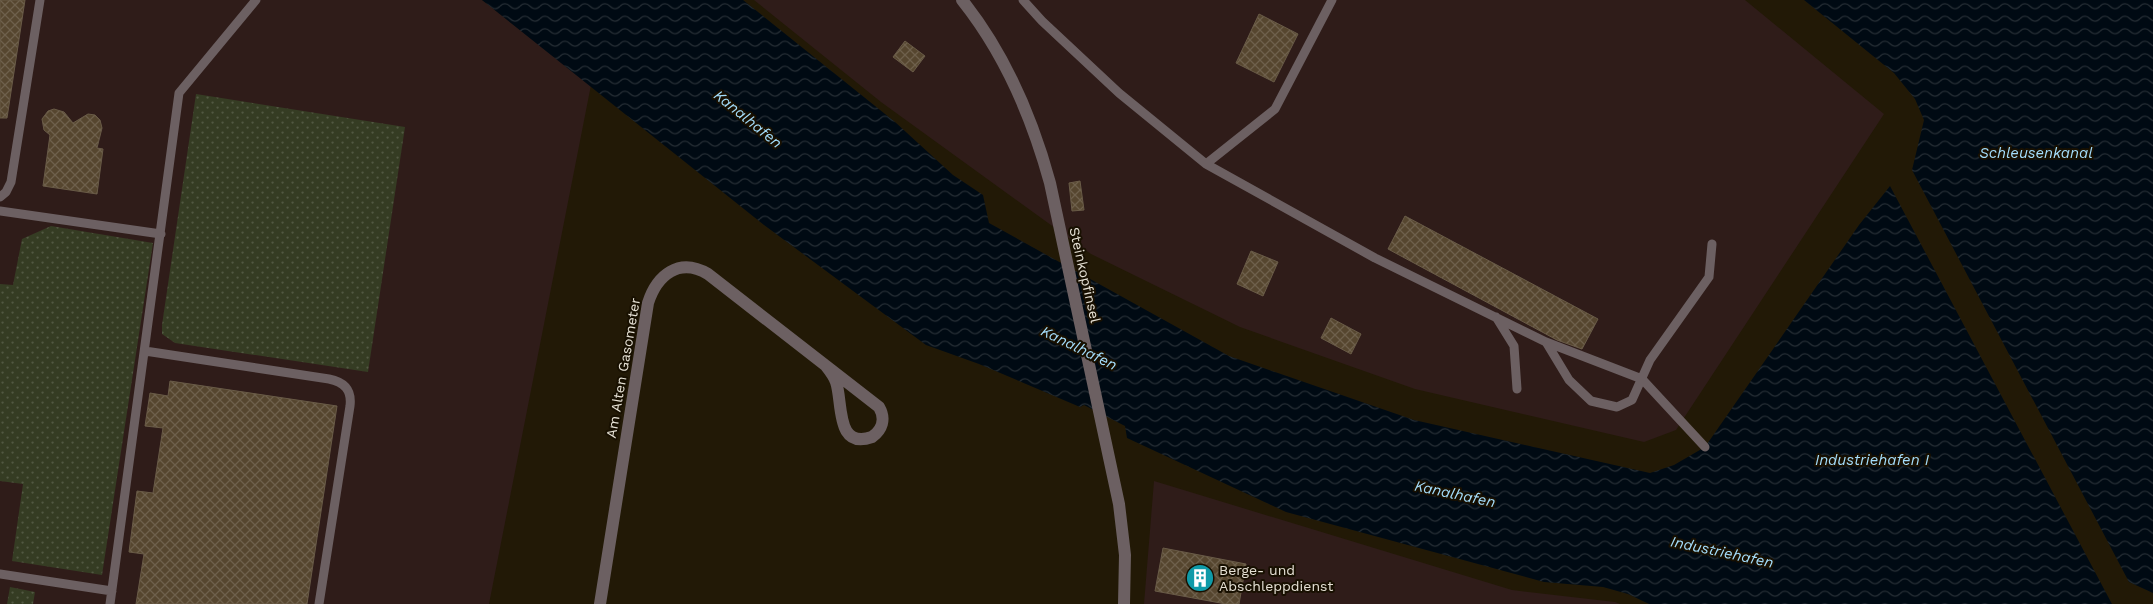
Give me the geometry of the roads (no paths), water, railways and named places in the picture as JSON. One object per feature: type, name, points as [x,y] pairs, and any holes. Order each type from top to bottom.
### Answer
[{"type":"street","name":"Steinkopfinsel","points":[[962,0],[994,44],[1025,105],[1041,150],[1113,470],[1124,539],[1124,604]]},
{"type":"street","name":"Am Alten Gasometer","points":[[600,604],[648,303],[653,289],[661,279],[684,266],[702,270],[879,407],[882,413],[882,424],[872,437],[859,438],[850,434],[845,429],[841,421],[836,380],[826,366]]},
{"type":"lane","points":[[0,197],[8,190],[11,180],[40,0]]},
{"type":"lane","points":[[110,604],[180,93],[256,0]]},
{"type":"lane","points":[[1023,0],[1042,21],[1119,93],[1206,164],[1375,258],[1546,342],[1642,379],[1705,447]]},
{"type":"lane","points":[[1206,164],[1275,109],[1332,0]]},
{"type":"lane","points":[[0,211],[160,234]]},
{"type":"lane","points":[[1546,342],[1569,380],[1591,401],[1617,407],[1632,400],[1650,360],[1709,277],[1712,244]]},
{"type":"lane","points":[[1495,316],[1514,346],[1517,389]]},
{"type":"lane","points":[[145,351],[329,379],[347,388],[350,396],[350,406],[319,604]]},
{"type":"lane","points":[[0,574],[112,591]]},
{"type":"water","points":[[482,0],[743,0],[895,122],[953,175],[983,195],[989,223],[1229,356],[1414,420],[1650,473],[1674,465],[1705,447],[1859,225],[1890,186],[2112,604],[1649,604],[1628,594],[1603,587],[1544,582],[1286,512],[1127,438],[1125,426],[1084,405],[1080,407],[979,364],[926,345],[764,225]]},
{"type":"water","name":"Schleusenkanal","points":[[1804,0],[2153,0],[2153,593],[2129,582],[1912,170],[1924,120],[1915,99],[1894,73]]},
{"type":"place","name":"Berge- und Abschleppdienst","points":[[1200,578]]},
{"type":"water label","name":"Kanalhafen","points":[[748,119]]},
{"type":"water label","name":"Kanalhafen","points":[[1079,348]]},
{"type":"water label","name":"Industriehafen I","points":[[1872,460]]},
{"type":"water label","name":"Kanalhafen","points":[[1455,494]]},
{"type":"water label","name":"Industriehafen","points":[[1722,552]]}]
